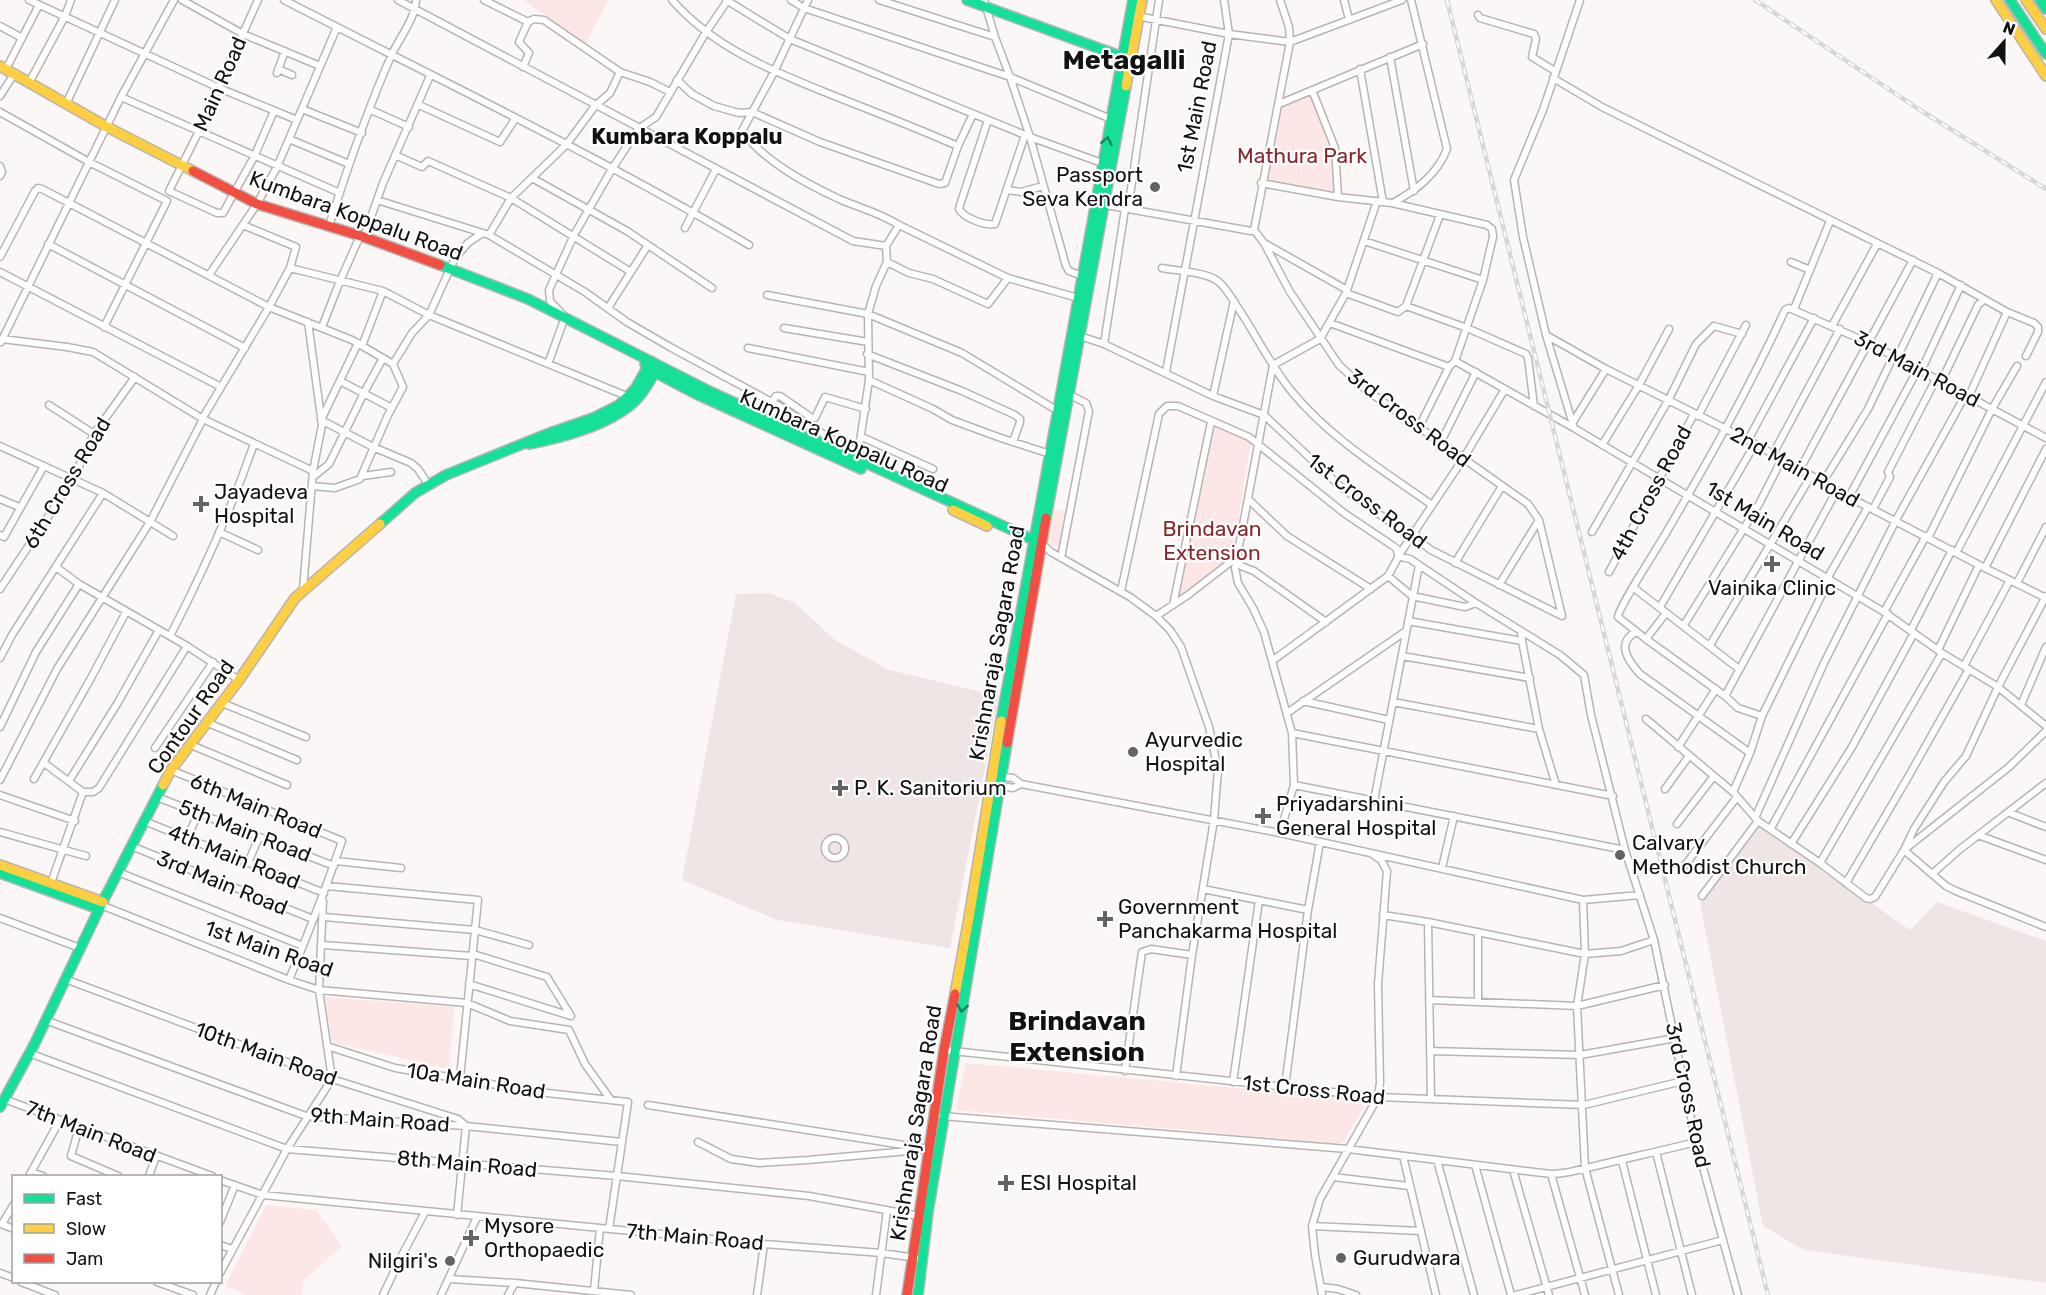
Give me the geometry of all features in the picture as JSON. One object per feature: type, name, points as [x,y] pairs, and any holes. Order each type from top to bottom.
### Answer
[{"type":"main road","points":[[967,0],[985,4],[1127,59]]},
{"type":"main road","name":"Krishnaraja Sagara Road","points":[[1133,0],[1135,16]]},
{"type":"main road","name":"Krishnaraja Sagara Road","points":[[907,1295],[928,1212],[944,1050],[995,780],[1078,298],[1099,204],[1135,16],[1142,0]]},
{"type":"main road","points":[[1996,0],[2046,76]]},
{"type":"main road","points":[[2010,0],[2046,54]]},
{"type":"main road","points":[[2026,0],[2046,29]]},
{"type":"main road","points":[[2040,0],[2046,9]]},
{"type":"main road","name":"Krishnaraja Sagara Road","points":[[1036,545],[1070,395],[1099,204],[1102,163],[1127,59]]},
{"type":"main road","name":"Kumbara Koppalu Road","points":[[7,70],[181,167],[256,204],[362,236],[491,283],[640,357],[653,367],[1036,545]]},
{"type":"main road","name":"Contour Road","points":[[2,1103],[171,770],[239,680],[287,607],[303,589],[396,507],[428,484],[521,446],[533,438],[608,411],[629,396],[653,367]]},
{"type":"main road","name":"Contour Road","points":[[521,446],[536,444],[618,414],[636,401],[653,367]]},
{"type":"main road","name":"Krishnaraja Sagara Road","points":[[918,1295],[919,1216],[929,1149],[955,1052],[995,780]]},
{"type":"main road","points":[[0,865],[51,883],[101,905]]},
{"type":"main road","points":[[0,873],[101,905]]},
{"type":"street","points":[[28,0],[145,55],[297,120]]},
{"type":"street","points":[[29,83],[65,16],[71,0]]},
{"type":"street","points":[[66,104],[116,0]]},
{"type":"street","points":[[174,0],[121,97],[1,341],[67,347],[93,352],[202,419],[313,474]]},
{"type":"street","points":[[182,0],[243,34],[320,66]]},
{"type":"street","name":"Main Road","points":[[234,192],[220,214],[170,192],[169,188],[199,131],[258,0]]},
{"type":"street","points":[[284,0],[612,169],[749,245]]},
{"type":"street","points":[[398,0],[853,241],[886,246]]},
{"type":"street","points":[[329,226],[349,164],[392,54],[416,9],[416,0]]},
{"type":"street","points":[[484,0],[528,22]]},
{"type":"street","points":[[672,0],[706,32],[743,57],[774,72],[958,146]]},
{"type":"street","points":[[548,364],[564,318],[550,301],[549,290],[574,235],[638,129],[656,117],[727,0],[790,39],[1027,136],[1102,163]]},
{"type":"street","points":[[791,0],[804,8],[1011,77],[1111,119]]},
{"type":"street","points":[[808,0],[774,72],[742,130],[750,142],[806,183],[841,200],[881,214],[1008,278],[1078,298]]},
{"type":"street","points":[[879,0],[994,37]]},
{"type":"street","points":[[1104,344],[1159,0]]},
{"type":"street","name":"1st Main Road","points":[[1166,372],[1229,34],[1224,0]]},
{"type":"street","points":[[1099,204],[1254,230],[1290,42],[1289,27],[1280,0]]},
{"type":"street","points":[[1344,0],[1349,19]]},
{"type":"street","points":[[1135,16],[1229,34],[1290,42],[1402,0]]},
{"type":"street","points":[[1392,203],[1414,191],[1442,162],[1447,149],[1411,0]]},
{"type":"street","points":[[1574,425],[1546,335],[1523,237],[1514,180],[1543,110],[1580,0]]},
{"type":"street","points":[[985,4],[994,37],[1011,77],[1066,266],[1069,271],[1082,276]]},
{"type":"street","points":[[0,96],[7,70],[39,5]]},
{"type":"street","points":[[1478,15],[1480,18],[1534,34],[1536,39],[1532,57],[1555,71]]},
{"type":"street","points":[[523,67],[529,53],[519,42],[528,22],[534,19],[544,20],[620,72],[650,82],[670,92]]},
{"type":"street","points":[[0,26],[22,38]]},
{"type":"street","points":[[209,275],[243,225],[277,167],[337,27]]},
{"type":"street","points":[[1279,104],[1423,44]]},
{"type":"street","points":[[285,51],[278,71],[292,75]]},
{"type":"street","points":[[1390,57],[1414,191]]},
{"type":"street","points":[[1273,365],[1320,339],[1346,291],[1380,201],[1360,69]]},
{"type":"street","points":[[489,236],[511,198],[566,145],[596,106],[610,93],[620,72]]},
{"type":"street","points":[[322,327],[430,76]]},
{"type":"street","points":[[1553,78],[1602,107],[1913,260],[1984,300],[2034,324],[2038,332],[2026,356]]},
{"type":"street","points":[[677,80],[692,94],[714,106],[739,113],[752,112],[820,142],[942,184],[973,114]]},
{"type":"street","points":[[1312,90],[1335,148],[1338,197]]},
{"type":"street","points":[[121,97],[340,193]]},
{"type":"street","points":[[419,105],[500,142],[514,119]]},
{"type":"street","points":[[302,109],[362,133]]},
{"type":"street","points":[[371,110],[409,127]]},
{"type":"street","points":[[234,192],[254,156],[274,111]]},
{"type":"street","points":[[0,112],[89,162],[167,201],[104,327]]},
{"type":"street","points":[[988,120],[960,205],[960,213],[988,225],[995,224],[1027,136]]},
{"type":"street","points":[[289,140],[349,164]]},
{"type":"street","points":[[395,155],[422,167],[428,161],[511,198],[631,272]]},
{"type":"street","points":[[0,166],[2,172],[0,176]]},
{"type":"street","points":[[685,228],[716,169]]},
{"type":"street","points":[[532,178],[627,231],[712,288]]},
{"type":"street","points":[[1262,183],[1338,197],[1392,203],[1487,225],[1492,230],[1493,237],[1483,280],[1455,361],[1449,367],[1419,427]]},
{"type":"street","points":[[1006,190],[1021,192],[1043,186]]},
{"type":"street","points":[[0,256],[38,188],[147,242],[269,307],[360,344],[393,364],[404,387],[373,447],[363,476],[356,482],[341,486],[312,486]]},
{"type":"street","points":[[377,200],[489,236],[556,274],[670,347],[772,402],[831,439],[857,460],[866,409],[869,372],[868,314],[876,286],[887,262],[886,246],[899,225]]},
{"type":"street","points":[[1264,243],[1346,291],[1398,312],[1406,306],[1440,215]]},
{"type":"street","points":[[1762,716],[1738,708],[1716,689],[1636,632],[1618,617],[1618,611],[1634,588],[1725,429],[1785,310],[1794,309],[1830,221]]},
{"type":"street","points":[[0,780],[57,669],[150,522],[202,419],[290,268],[296,247],[243,225]]},
{"type":"street","name":"3rd Cross Road","points":[[1254,230],[1264,243],[1290,292],[1339,365],[1356,381],[1440,444],[1528,504],[1539,520],[1562,616]]},
{"type":"street","points":[[393,364],[412,333],[429,315],[455,258],[468,243],[481,234]]},
{"type":"street","points":[[1364,241],[1483,280]]},
{"type":"street","points":[[48,244],[245,348]]},
{"type":"street","points":[[1832,326],[1877,244]]},
{"type":"street","points":[[608,308],[648,245]]},
{"type":"street","points":[[1800,469],[1913,260]]},
{"type":"street","points":[[887,262],[909,273],[933,279],[988,304],[1008,278]]},
{"type":"street","points":[[1791,262],[1810,270]]},
{"type":"street","points":[[290,268],[383,291],[429,315],[629,396]]},
{"type":"street","points":[[1162,268],[1214,278],[1222,284],[1294,395],[1337,437],[1432,505]]},
{"type":"street","points":[[0,272],[221,387]]},
{"type":"street","points":[[1823,482],[1868,409],[1938,273]]},
{"type":"street","points":[[1849,497],[1919,370],[1961,285]]},
{"type":"street","points":[[321,420],[360,344],[383,291]]},
{"type":"street","points":[[767,295],[868,314],[962,353],[1058,411]]},
{"type":"street","points":[[1682,869],[1735,795],[1762,716],[1828,580],[1890,477],[1888,471],[1901,446],[1978,305],[1984,300]]},
{"type":"street","points":[[1213,396],[1234,301]]},
{"type":"street","points":[[1406,306],[1467,328],[1526,354],[1534,406]]},
{"type":"street","name":"3rd Main Road","points":[[1794,309],[1869,343],[2046,438]]},
{"type":"street","points":[[1702,896],[1757,819],[1792,731],[1857,597],[1896,520],[1967,395],[2007,312]]},
{"type":"street","points":[[1748,440],[1814,318]]},
{"type":"street","points":[[303,589],[313,474],[322,425],[308,322]]},
{"type":"street","points":[[1330,323],[1449,367]]},
{"type":"street","name":"4th Cross Road","points":[[1608,572],[1746,325]]},
{"type":"street","points":[[1592,532],[1669,399],[1696,344],[1714,326],[1742,333]]},
{"type":"street","points":[[784,328],[868,342]]},
{"type":"street","points":[[1602,445],[1639,385],[1669,329]]},
{"type":"street","points":[[1773,454],[1840,330]]},
{"type":"street","name":"2nd Main Road","points":[[1546,335],[1606,369],[1748,440],[1849,497],[1982,567],[2046,597]]},
{"type":"street","name":"1st Cross Road","points":[[1080,336],[1104,344],[1264,418],[1340,486],[1400,529],[1413,533],[1431,550],[1562,616]]},
{"type":"street","points":[[748,348],[869,372]]},
{"type":"street","points":[[867,354],[962,391],[1018,417],[1020,422],[1013,442]]},
{"type":"street","points":[[313,474],[329,464],[383,358]]},
{"type":"street","name":"1st Main Road","points":[[1455,361],[1534,406],[1574,425],[1602,445],[1886,613],[1940,651],[1998,687],[2046,726]]},
{"type":"street","points":[[1273,365],[1235,568],[1238,583],[1264,632],[1292,733],[1294,785],[1281,833]]},
{"type":"street","points":[[1771,828],[1927,537],[1992,409],[2017,366]]},
{"type":"street","points":[[1574,425],[1606,369]]},
{"type":"street","points":[[1440,444],[1476,372]]},
{"type":"street","name":"6th Cross Road","points":[[0,589],[73,479],[94,434],[135,377]]},
{"type":"street","points":[[868,380],[952,420],[1050,453]]},
{"type":"street","points":[[340,381],[392,408]]},
{"type":"street","points":[[1791,843],[1852,747],[1954,551],[2046,382]]},
{"type":"street","points":[[1272,661],[1388,576],[1505,389]]},
{"type":"street","points":[[1061,558],[1089,411],[1086,403],[1070,395]]},
{"type":"street","points":[[772,402],[776,396],[780,396],[812,418],[815,418],[825,397],[866,409]]},
{"type":"street","points":[[49,405],[94,434]]},
{"type":"street","points":[[1120,591],[1159,414],[1167,406],[1178,406],[1259,443],[1344,513],[1393,546],[1400,554],[1521,631],[1539,729],[1556,784]]},
{"type":"street","points":[[321,420],[373,447],[411,463],[428,484]]},
{"type":"street","points":[[1173,605],[1211,422]]},
{"type":"street","points":[[862,436],[933,469]]},
{"type":"street","points":[[170,636],[195,588],[237,493],[254,444]]},
{"type":"street","points":[[1660,608],[1755,444]]},
{"type":"street","points":[[0,446],[103,493],[173,536]]},
{"type":"street","points":[[1820,863],[1940,651],[1982,567],[2046,449]]},
{"type":"street","points":[[1684,626],[1759,504],[1782,459]]},
{"type":"street","points":[[0,535],[4,537],[44,466]]},
{"type":"street","points":[[363,476],[391,472]]},
{"type":"street","points":[[1710,645],[1811,476]]},
{"type":"street","points":[[1455,563],[1502,486]]},
{"type":"street","points":[[1725,696],[1837,490]]},
{"type":"street","points":[[0,658],[12,635],[103,493]]},
{"type":"street","points":[[0,499],[20,507]]},
{"type":"street","points":[[1248,500],[1287,536],[1371,589]]},
{"type":"street","points":[[1499,585],[1539,520]]},
{"type":"street","points":[[2017,583],[2046,527]]},
{"type":"street","points":[[219,532],[258,550]]},
{"type":"street","points":[[1036,545],[1120,591],[1156,616],[1170,630],[1181,647],[1209,727],[1218,770],[1214,820],[1192,954],[1176,1076]]},
{"type":"street","points":[[1156,616],[1237,557]]},
{"type":"street","points":[[1237,557],[1241,566],[1254,571],[1326,622]]},
{"type":"street","points":[[1374,801],[1419,565]]},
{"type":"street","points":[[56,567],[126,612],[188,646],[239,680]]},
{"type":"street","points":[[1388,576],[1412,596],[1465,608],[1476,603]]},
{"type":"street","points":[[1846,883],[1907,779],[2010,580]]},
{"type":"street","points":[[0,727],[36,652],[80,584]]},
{"type":"street","points":[[1634,588],[1739,669]]},
{"type":"street","points":[[1646,718],[1735,795],[1757,819],[1870,899],[1875,897],[1944,782],[1966,756],[1998,687],[2046,597]]},
{"type":"street","points":[[34,779],[126,612]]},
{"type":"street","points":[[1646,639],[1666,613]]},
{"type":"street","points":[[1408,621],[1522,641]]},
{"type":"street","points":[[69,781],[117,704],[159,630]]},
{"type":"street","points":[[1287,713],[1406,630]]},
{"type":"street","name":"3rd Cross Road","points":[[1521,631],[1560,655],[1584,675],[1591,715],[1625,850],[1654,940],[1696,1142],[1738,1295]]},
{"type":"street","points":[[1636,632],[1628,637],[1626,655],[1640,674],[1750,753]]},
{"type":"street","points":[[44,763],[83,792],[93,792],[99,788],[188,646]]},
{"type":"street","points":[[2021,705],[2046,648]]},
{"type":"street","points":[[1402,656],[1530,678]]},
{"type":"street","points":[[155,748],[213,662]]},
{"type":"street","points":[[1678,747],[1716,689]]},
{"type":"street","points":[[1303,702],[1389,720]]},
{"type":"street","points":[[1393,702],[1539,729]]},
{"type":"street","points":[[222,703],[306,737]]},
{"type":"street","points":[[208,723],[297,760]]},
{"type":"street","points":[[1904,850],[2009,767],[2046,731]]},
{"type":"street","points":[[1292,733],[1613,796]]},
{"type":"street","points":[[191,745],[287,785]]},
{"type":"street","points":[[1665,789],[1689,756]]},
{"type":"street","name":"6th Main Road","points":[[171,770],[342,841],[335,863]]},
{"type":"street","points":[[1677,824],[1714,777]]},
{"type":"street","points":[[995,780],[1013,778],[1021,784],[1281,833],[1583,900],[1640,895]]},
{"type":"street","points":[[1932,874],[2046,783]]},
{"type":"street","points":[[1294,785],[1625,850]]},
{"type":"street","points":[[2038,790],[2046,794]]},
{"type":"street","points":[[51,883],[75,821],[83,792]]},
{"type":"street","points":[[0,795],[75,821]]},
{"type":"street","name":"5th Main Road","points":[[157,797],[259,837],[335,863],[401,867]]},
{"type":"street","points":[[187,839],[198,813]]},
{"type":"street","points":[[2010,813],[2046,827]]},
{"type":"street","points":[[1442,868],[1454,816]]},
{"type":"street","name":"4th Main Road","points":[[144,821],[325,893],[478,900],[475,930]]},
{"type":"street","points":[[0,832],[86,856]]},
{"type":"street","points":[[1978,836],[2046,860]]},
{"type":"street","points":[[248,863],[259,837]]},
{"type":"street","points":[[1285,1087],[1308,910],[1320,842]]},
{"type":"street","name":"3rd Main Road","points":[[131,846],[323,928]]},
{"type":"street","points":[[1904,850],[1956,891],[2046,927]]},
{"type":"street","points":[[1322,1295],[1312,1226],[1320,1199],[1378,1097],[1380,1083],[1378,984],[1387,871],[1381,860],[1369,852]]},
{"type":"street","points":[[289,980],[335,863]]},
{"type":"street","points":[[118,872],[303,946]]},
{"type":"street","points":[[1203,889],[1308,910]]},
{"type":"street","points":[[222,1269],[306,1116],[332,1079],[319,990],[325,893]]},
{"type":"street","points":[[1233,1082],[1259,900]]},
{"type":"street","points":[[1583,900],[1585,954],[1577,1006],[1586,1168],[1619,1295]]},
{"type":"street","name":"1st Main Road","points":[[101,905],[319,990],[467,1003],[510,1021],[569,1030],[585,1064],[611,1100]]},
{"type":"street","points":[[1383,915],[1585,954],[1621,951],[1654,940]]},
{"type":"street","points":[[324,917],[475,930],[530,945]]},
{"type":"street","points":[[0,918],[80,948]]},
{"type":"street","points":[[1428,922],[1431,1099]]},
{"type":"street","points":[[460,1078],[475,930]]},
{"type":"street","points":[[1478,932],[1478,1002]]},
{"type":"street","points":[[323,945],[473,955],[545,976],[571,1016],[469,984]]},
{"type":"street","points":[[1125,1071],[1142,952],[1151,949],[1192,954]]},
{"type":"street","name":"10th Main Road","points":[[65,979],[332,1079],[458,1119],[466,1126]]},
{"type":"street","points":[[1429,1000],[1577,1006],[1665,985]]},
{"type":"street","name":"9th Main Road","points":[[45,1020],[306,1116],[466,1126],[622,1142]]},
{"type":"street","points":[[1076,1020],[1131,1029]]},
{"type":"street","points":[[1430,1051],[1580,1055],[1676,1038]]},
{"type":"street","name":"10a Main Road","points":[[327,1047],[395,1068],[538,1092],[628,1102],[622,1142]]},
{"type":"street","name":"1st Cross Road","points":[[944,1050],[1378,1097],[1584,1105],[1683,1081]]},
{"type":"street","name":"8th Main Road","points":[[29,1053],[287,1149],[617,1176],[809,1196],[919,1216]]},
{"type":"street","name":"7th Main Road","points":[[2,1103],[60,1120],[209,1175]]},
{"type":"street","points":[[648,1105],[929,1149]]},
{"type":"street","points":[[939,1115],[1348,1149],[1551,1174],[1569,1174],[1696,1142]]},
{"type":"street","points":[[30,1174],[60,1120]]},
{"type":"street","points":[[457,1215],[466,1126]]},
{"type":"street","points":[[79,1127],[71,1156],[116,1175]]},
{"type":"street","points":[[609,1229],[622,1142]]},
{"type":"street","points":[[698,1142],[731,1159],[759,1163],[929,1149]]},
{"type":"street","points":[[1656,1152],[1692,1295]]},
{"type":"street","points":[[149,1175],[156,1156]]},
{"type":"street","points":[[1403,1156],[1436,1295]]},
{"type":"street","points":[[1437,1160],[1474,1295]]},
{"type":"street","points":[[1622,1161],[1656,1295]]},
{"type":"street","points":[[1475,1165],[1514,1295],[1723,1240]]},
{"type":"street","points":[[1513,1170],[1549,1295]]},
{"type":"street","points":[[1551,1174],[1585,1295]]},
{"type":"street","points":[[1333,1177],[1409,1186]]},
{"type":"street","name":"7th Main Road","points":[[222,1181],[263,1195],[917,1258]]},
{"type":"street","points":[[222,1217],[235,1185]]},
{"type":"street","points":[[1,1224],[12,1207]]},
{"type":"street","points":[[876,1295],[887,1210]]},
{"type":"street","points":[[383,1295],[425,1212]]},
{"type":"street","points":[[441,1295],[477,1216]]},
{"type":"street","points":[[1312,1226],[1421,1231]]},
{"type":"street","points":[[594,1291],[600,1228]]},
{"type":"street","points":[[757,1295],[764,1244]]},
{"type":"street","points":[[222,1246],[232,1249]]},
{"type":"street","points":[[449,1279],[515,1283],[582,1293],[594,1291],[631,1295]]},
{"type":"street","points":[[26,1283],[55,1295]]},
{"type":"street","points":[[162,1283],[193,1295]]},
{"type":"street","points":[[508,1295],[515,1283]]},
{"type":"street","points":[[1321,1287],[1338,1288],[1356,1295]]},
{"type":"shaded area","name":"P. K. Sanitorium","points":[[769,593],[795,603],[835,640],[889,670],[999,696],[950,948],[777,920],[682,880],[736,594]]},
{"type":"shaded area","points":[[1760,826],[1910,930],[1937,902],[2046,941],[2046,1283],[1804,1250],[1763,1226],[1700,903]]},
{"type":"green space","points":[[523,0],[609,0],[585,44]]},
{"type":"green space","name":"Mathura Park","points":[[1312,90],[1335,148],[1338,197],[1261,183],[1279,104]]},
{"type":"green space","name":"Brindavan Extension","points":[[1213,424],[1251,441],[1232,556],[1178,598]]},
{"type":"green space","points":[[1053,509],[1068,512],[1062,549],[1046,543]]},
{"type":"green space","points":[[325,997],[454,1007],[449,1069],[332,1042]]},
{"type":"green space","points":[[966,1063],[1368,1100],[1342,1144],[956,1110]]},
{"type":"green space","points":[[266,1205],[316,1210],[342,1246],[304,1280],[301,1295],[246,1295],[225,1286]]},
{"type":"railway","points":[[1447,0],[1768,1295]]},
{"type":"railway","points":[[1755,0],[1917,108],[2046,189]]},
{"type":"traffic: fast","points":[[967,0],[1128,59]]},
{"type":"traffic: fast","points":[[1001,721],[1133,0]]},
{"type":"traffic: fast","points":[[2010,0],[2046,54]]},
{"type":"traffic: fast","points":[[2040,0],[2046,9]]},
{"type":"traffic: fast","points":[[1046,518],[1126,86]]},
{"type":"traffic: fast","points":[[440,265],[528,299],[711,392],[1036,541]]},
{"type":"traffic: fast","points":[[380,524],[415,493],[446,475],[593,418],[619,405],[635,389],[651,361]]},
{"type":"traffic: fast","points":[[645,364],[647,368],[696,394],[861,469]]},
{"type":"traffic: fast","points":[[529,444],[570,434],[598,424],[624,410],[638,398],[658,367]]},
{"type":"traffic: fast","points":[[918,1295],[928,1212],[1007,743]]},
{"type":"traffic: fast","points":[[0,1107],[34,1045],[101,905],[163,785]]},
{"type":"traffic: fast","points":[[0,873],[99,909]]},
{"type":"traffic: slow","points":[[1126,86],[1142,0]]},
{"type":"traffic: slow","points":[[1996,0],[2046,76]]},
{"type":"traffic: slow","points":[[2026,0],[2046,29]]},
{"type":"traffic: slow","points":[[0,66],[107,127],[193,171]]},
{"type":"traffic: slow","points":[[953,510],[987,526]]},
{"type":"traffic: slow","points":[[163,785],[171,770],[239,680],[295,598],[380,524]]},
{"type":"traffic: slow","points":[[955,994],[1001,721]]},
{"type":"traffic: slow","points":[[0,865],[103,902]]},
{"type":"traffic: jam","points":[[193,171],[257,204],[364,237],[440,265]]},
{"type":"traffic: jam","points":[[1007,743],[1046,518]]},
{"type":"traffic: jam","points":[[907,1295],[944,1050],[955,994]]},
{"type":"place","name":"Passport Seva Kendra","points":[[1155,187]]},
{"type":"place","name":"Jayadeva Hospital","points":[[201,504]]},
{"type":"place","name":"Vainika Clinic","points":[[1772,564]]},
{"type":"place","name":"Ayurvedic Hospital","points":[[1133,752]]},
{"type":"place","name":"P. K. Sanitorium","points":[[840,788]]},
{"type":"place","name":"Priyadarshini General Hospital","points":[[1263,816]]},
{"type":"place","name":"Calvary Methodist Church","points":[[1620,855]]},
{"type":"place","name":"Government Panchakarma Hospital","points":[[1105,919]]},
{"type":"place","name":"ESI Hospital","points":[[1006,1183]]},
{"type":"place","name":"Mysore Orthopaedic","points":[[471,1238]]},
{"type":"place","name":"Gurudwara","points":[[1341,1258]]},
{"type":"place","name":"Nilgiri's","points":[[450,1261]]},
{"type":"district","name":"Metagalli","points":[[1124,60]]},
{"type":"district","name":"Kumbara Koppalu","points":[[687,136]]},
{"type":"district","name":"Brindavan Extension","points":[[1077,1036]]}]
